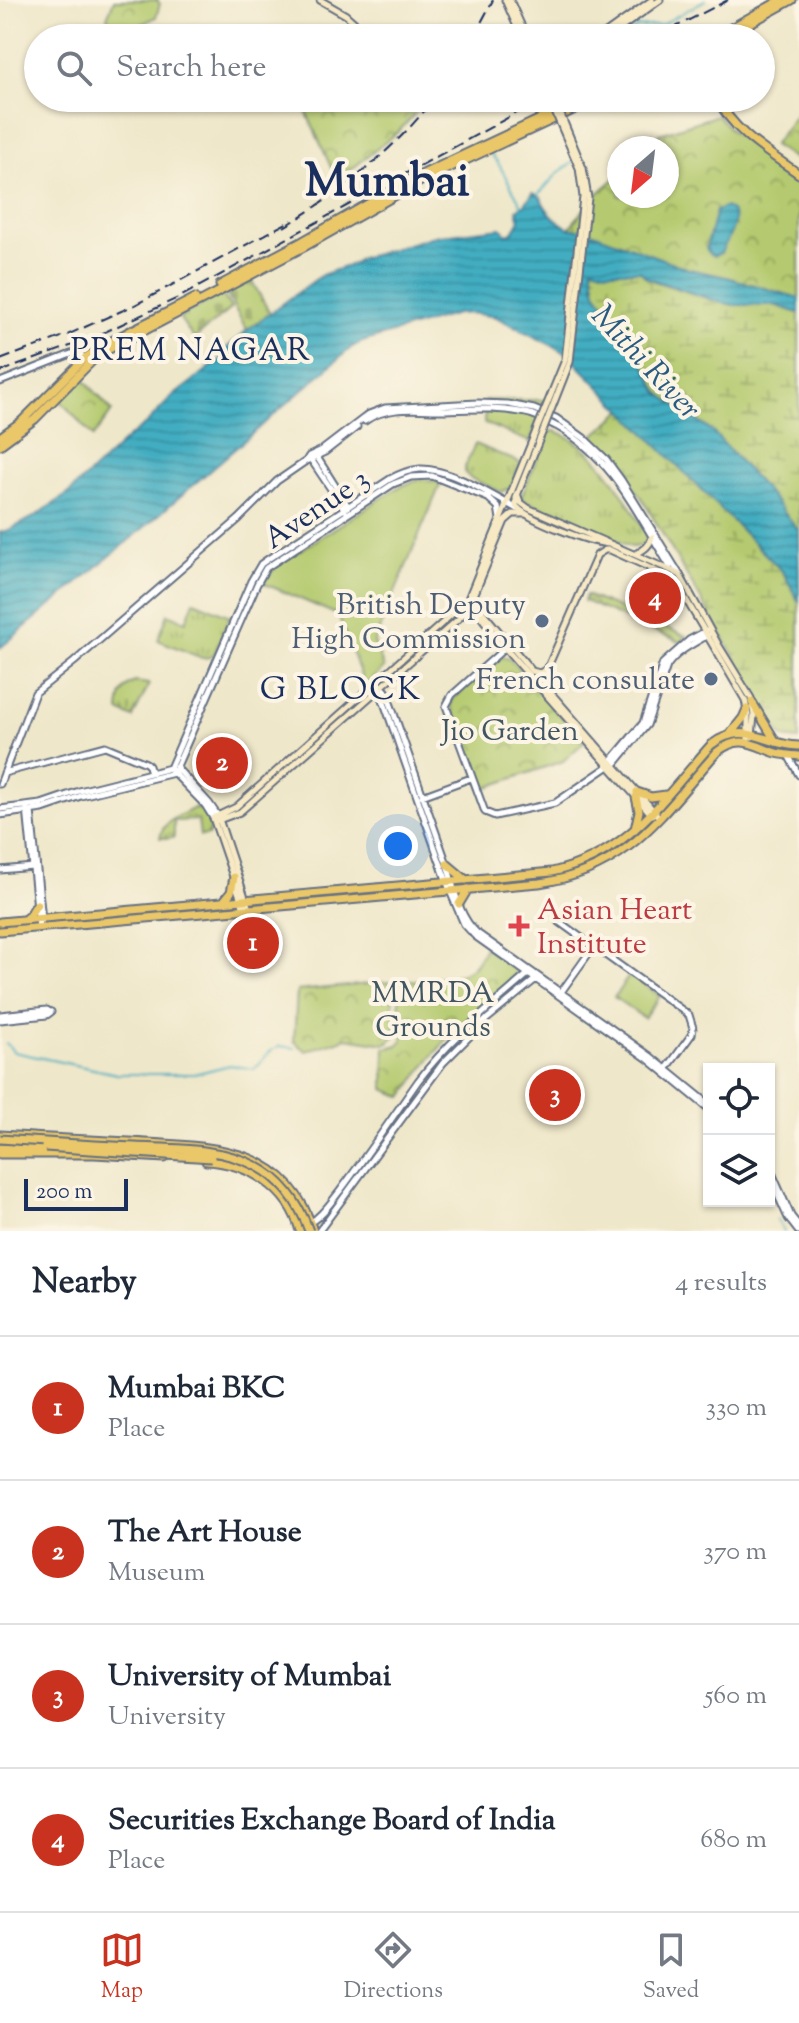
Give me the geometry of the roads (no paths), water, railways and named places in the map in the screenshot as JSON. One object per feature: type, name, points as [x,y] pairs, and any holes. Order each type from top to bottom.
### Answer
[{"type":"main road","points":[[320,0],[356,24]]},
{"type":"main road","points":[[507,0],[518,24]]},
{"type":"main road","points":[[738,24],[781,0]]},
{"type":"main road","points":[[748,24],[792,0]]},
{"type":"main road","points":[[622,24],[656,1]]},
{"type":"main road","points":[[558,112],[583,168],[588,198],[570,362],[515,492],[506,503],[470,599],[505,648],[611,764]]},
{"type":"main road","points":[[0,437],[115,339],[199,299],[376,203],[558,112]]},
{"type":"main road","points":[[517,133],[566,112]]},
{"type":"main road","points":[[729,112],[744,128],[799,171]]},
{"type":"main road","points":[[0,445],[35,419],[87,360]]},
{"type":"main road","points":[[515,492],[515,502],[523,512],[591,542],[612,544]]},
{"type":"main road","points":[[515,492],[520,502],[528,508],[680,575],[745,700],[777,744]]},
{"type":"main road","points":[[217,819],[240,812],[470,599],[505,521],[513,514],[523,512]]},
{"type":"main road","points":[[634,554],[651,543],[652,537]]},
{"type":"main road","points":[[591,542],[597,555],[547,669],[544,685],[658,818]]},
{"type":"main road","points":[[597,555],[610,550],[674,579],[709,632]]},
{"type":"main road","points":[[470,599],[532,671],[540,673],[547,669]]},
{"type":"main road","points":[[377,686],[465,613],[476,610]]},
{"type":"main road","points":[[750,705],[750,743]]},
{"type":"main road","points":[[0,922],[538,874],[562,869],[606,851],[634,831],[711,745],[730,734],[750,705]]},
{"type":"main road","points":[[730,734],[751,733],[777,744],[799,746]]},
{"type":"main road","points":[[0,931],[539,883],[575,876],[621,853],[640,838],[717,752],[732,743],[750,743],[793,755]]},
{"type":"main road","points":[[637,794],[651,797],[666,795]]},
{"type":"main road","points":[[634,831],[639,811],[637,794]]},
{"type":"main road","points":[[217,819],[244,900]]},
{"type":"main road","points":[[217,819],[247,909]]},
{"type":"main road","points":[[447,864],[466,880]]},
{"type":"main road","points":[[223,902],[231,892],[234,877]]},
{"type":"main road","points":[[459,904],[468,889]]},
{"type":"main road","points":[[23,920],[37,904]]},
{"type":"main road","points":[[46,1144],[50,1140],[69,1140],[215,1148]]},
{"type":"main road","points":[[0,1144],[193,1150],[237,1158],[276,1179],[295,1199],[309,1231]]},
{"type":"main road","points":[[0,1144],[215,1148],[240,1154],[270,1169],[292,1189],[307,1212],[311,1222],[309,1231]]},
{"type":"main road","points":[[0,1144],[27,1155],[94,1154],[221,1162],[244,1168],[281,1196],[309,1231]]},
{"type":"main road","points":[[262,1179],[270,1169]]},
{"type":"street","points":[[0,382],[71,354],[78,353],[87,360]]},
{"type":"street","points":[[0,784],[35,693],[228,529],[277,481],[369,414],[385,408],[477,403],[534,409],[584,438],[606,459],[680,575]]},
{"type":"street","points":[[555,422],[603,462],[619,483],[670,570]]},
{"type":"street","points":[[312,457],[348,510]]},
{"type":"street","points":[[387,484],[410,470],[433,470],[491,494],[523,512]]},
{"type":"street","name":"Avenue 3","points":[[174,768],[262,574],[272,564],[387,484],[411,477],[432,476],[488,498],[498,507],[500,519]]},
{"type":"street","points":[[491,494],[515,492]]},
{"type":"street","points":[[505,648],[447,702],[447,712],[485,812],[495,816],[555,803],[611,764],[647,725],[672,659],[709,632]]},
{"type":"street","points":[[377,686],[386,691],[450,882]]},
{"type":"street","points":[[4,773],[105,746],[146,763],[151,773]]},
{"type":"street","points":[[793,755],[799,772]]},
{"type":"street","points":[[29,809],[79,791],[174,768]]},
{"type":"street","points":[[0,812],[29,809],[174,768]]},
{"type":"street","points":[[174,768],[209,803],[217,819]]},
{"type":"street","points":[[420,796],[471,778]]},
{"type":"street","points":[[420,796],[447,864],[460,918],[468,930],[560,994]]},
{"type":"street","points":[[29,809],[40,918]]},
{"type":"street","points":[[29,809],[41,928]]},
{"type":"street","points":[[0,870],[33,867]]},
{"type":"street","points":[[452,891],[467,922],[477,933],[703,1101]]},
{"type":"street","points":[[558,921],[689,1015],[692,1034],[665,1070]]},
{"type":"street","points":[[560,994],[594,946]]},
{"type":"street","points":[[309,1231],[353,1186],[472,1022],[528,974]]},
{"type":"street","points":[[311,1222],[347,1182],[419,1081],[449,1051],[536,979]]},
{"type":"street","points":[[47,1010],[51,1012],[47,1015],[0,1018],[47,1010]]},
{"type":"street","points":[[472,1022],[478,1028]]},
{"type":"street","points":[[376,1143],[382,1147]]},
{"type":"street","points":[[347,1182],[353,1186]]},
{"type":"street","points":[[775,1182],[783,1204]]},
{"type":"street","points":[[775,1188],[799,1228]]},
{"type":"water","points":[[533,193],[541,197],[552,215],[569,228],[583,229],[689,269],[799,298],[799,313],[774,305],[735,305],[647,278],[640,271],[607,271],[592,267],[596,292],[628,335],[659,393],[713,432],[798,530],[799,602],[783,572],[565,352],[496,317],[471,313],[456,314],[352,347],[0,648],[0,532],[34,517],[68,494],[172,397],[229,353],[226,349],[247,330],[322,275],[360,259],[434,236],[501,228],[507,234],[513,232],[520,220],[517,210]]},
{"type":"water","points":[[726,207],[734,216],[733,228],[721,253],[714,256],[706,248],[716,211]]},
{"type":"waterway","points":[[663,24],[705,0]]},
{"type":"waterway","points":[[488,151],[522,206]]},
{"type":"waterway","points":[[538,195],[559,172],[574,162]]},
{"type":"waterway","points":[[6,1043],[14,1052],[117,1074],[194,1074],[230,1065],[254,1069],[279,1046],[295,1048]]},
{"type":"waterway","points":[[777,1219],[784,1231]]},
{"type":"railway","points":[[480,24],[493,0]]},
{"type":"railway","points":[[681,24],[728,0]]},
{"type":"railway","points":[[284,227],[366,169],[423,112]]},
{"type":"railway","points":[[0,372],[92,338],[178,298],[518,112]]},
{"type":"railway","points":[[0,360],[135,305],[292,220]]},
{"type":"place","name":"Securities Exchange Board of India","points":[[655,598]]},
{"type":"place","name":"British Deputy High Commission","points":[[542,621]]},
{"type":"place","name":"French consulate","points":[[711,679]]},
{"type":"place","name":"The Art House","points":[[222,763]]},
{"type":"place","name":"Asian Heart Institute","points":[[519,926]]},
{"type":"place","name":"Mumbai BKC","points":[[253,943]]},
{"type":"place","name":"University of Mumbai","points":[[555,1095]]},
{"type":"district","name":"Mumbai","points":[[387,179]]},
{"type":"district","name":"PREM NAGAR","points":[[191,349]]},
{"type":"district","name":"G BLOCK","points":[[341,688]]},
{"type":"water label","name":"Mithi River","points":[[647,361]]},
{"type":"park label","name":"Jio Garden","points":[[510,730]]},
{"type":"park label","name":"MMRDA Grounds","points":[[433,1009]]}]
